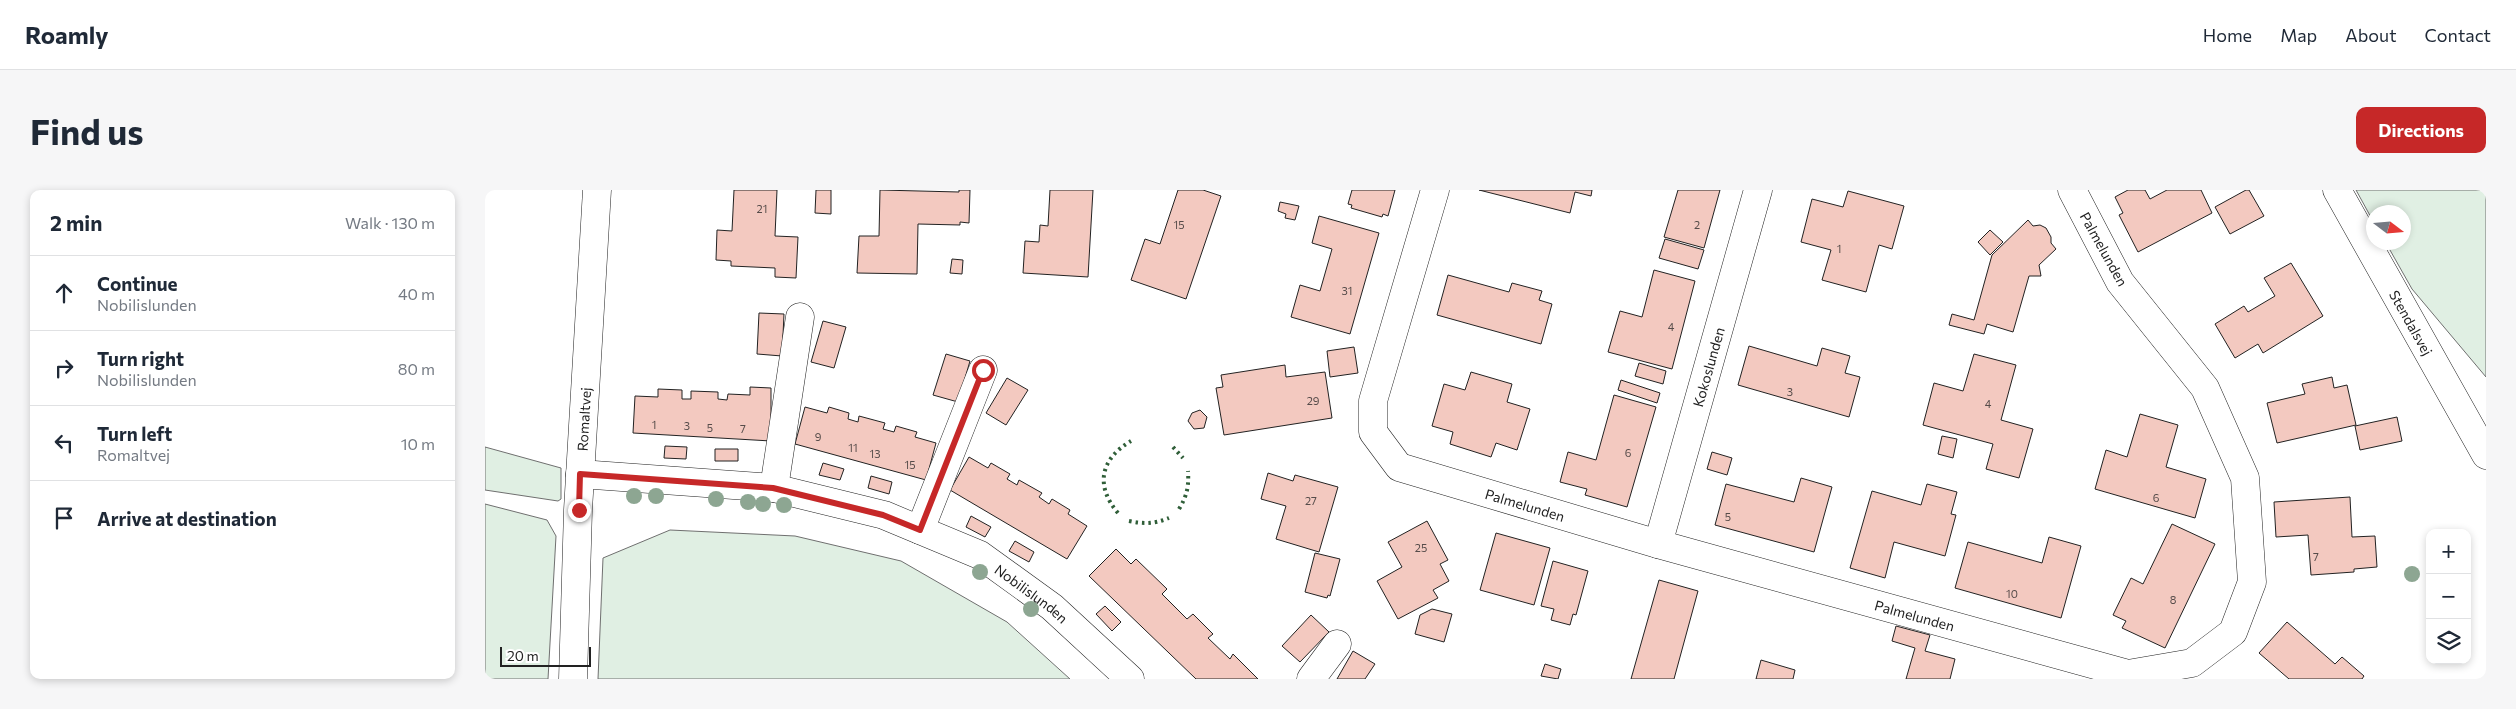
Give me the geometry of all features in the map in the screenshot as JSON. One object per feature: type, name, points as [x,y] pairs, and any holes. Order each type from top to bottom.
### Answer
[{"type":"street","name":"Romaltvej","points":[[573,679],[580,474],[597,190]]},
{"type":"street","name":"Palmelunden","points":[[1435,190],[1373,401],[1373,432],[1399,467],[1658,544],[2128,674],[2192,663],[2233,632],[2251,582],[2245,478],[2205,388],[2120,282],[2073,190]]},
{"type":"street","name":"Kokoslunden","points":[[1658,544],[1758,190]]},
{"type":"street","name":"Stendalsvej","points":[[2337,190],[2486,455]]},
{"type":"street","points":[[773,488],[800,317]]},
{"type":"street","points":[[920,530],[983,370]]},
{"type":"street","name":"Nobilislunden","points":[[580,474],[773,488],[883,515],[988,560],[1052,607],[1130,679]]},
{"type":"street","points":[[1311,679],[1337,644]]},
{"type":"green space","points":[[2356,190],[2486,190],[2486,377],[2412,289],[2390,250],[2411,250],[2411,205],[2366,205],[2366,208]]},
{"type":"green space","points":[[485,447],[561,468],[561,499],[558,501],[485,490]]},
{"type":"green space","points":[[485,504],[547,520],[556,536],[548,679],[485,679]]},
{"type":"green space","points":[[670,530],[795,536],[901,561],[1007,622],[1070,679],[598,679],[603,558]]},
{"type":"building","points":[[734,190],[777,190],[775,236],[798,237],[796,278],[775,277],[775,268],[731,266],[731,261],[716,260],[717,230],[732,231]]},
{"type":"building","points":[[816,190],[831,190],[831,214],[815,213]]},
{"type":"building","points":[[880,190],[959,192],[959,190],[970,190],[969,223],[960,222],[960,225],[918,224],[917,274],[857,273],[859,236],[879,236]]},
{"type":"building","points":[[1050,190],[1093,190],[1088,277],[1023,273],[1025,241],[1039,242],[1040,225],[1048,226]]},
{"type":"building","points":[[1178,190],[1203,190],[1221,196],[1186,299],[1131,280],[1145,239],[1160,244]]},
{"type":"building","points":[[1352,190],[1395,190],[1388,216],[1383,214],[1382,217],[1351,208],[1352,205],[1348,204]]},
{"type":"building","points":[[1479,190],[1592,190],[1591,196],[1575,192],[1570,213]]},
{"type":"building","points":[[1678,190],[1720,190],[1704,248],[1664,237]]},
{"type":"building","points":[[2128,190],[2145,190],[2150,199],[2167,190],[2201,190],[2212,213],[2138,252],[2119,215],[2123,213],[2115,197]]},
{"type":"building","points":[[2249,190],[2264,216],[2230,234],[2215,207]]},
{"type":"building","points":[[1848,191],[1904,206],[1892,249],[1879,245],[1866,292],[1822,280],[1831,250],[1801,242],[1812,199],[1843,207]]},
{"type":"building","points":[[1280,202],[1299,206],[1295,220],[1285,218],[1286,214],[1278,211]]},
{"type":"building","points":[[1319,216],[1379,233],[1350,334],[1291,317],[1300,285],[1320,291],[1332,249],[1312,243]]},
{"type":"building","points":[[2028,220],[2033,226],[2040,225],[2046,228],[2051,237],[2051,243],[2056,249],[2039,265],[2041,276],[2029,276],[2013,332],[1987,324],[1984,334],[1949,325],[1952,314],[1974,320],[1992,255]]},
{"type":"building","points":[[1990,230],[2003,242],[1990,255],[1978,242]]},
{"type":"building","points":[[1665,239],[1704,250],[1698,269],[1659,258]]},
{"type":"building","points":[[952,259],[963,260],[962,274],[950,273]]},
{"type":"building","points":[[2291,263],[2323,316],[2263,353],[2258,344],[2235,358],[2215,324],[2244,306],[2248,312],[2275,296],[2264,278]]},
{"type":"building","points":[[1654,270],[1695,281],[1672,369],[1608,352],[1620,311],[1642,317]]},
{"type":"building","points":[[1448,275],[1509,292],[1512,283],[1542,291],[1539,300],[1552,304],[1541,344],[1437,315]]},
{"type":"building","points":[[759,313],[784,314],[782,356],[757,354]]},
{"type":"building","points":[[823,321],[846,327],[834,368],[811,362]]},
{"type":"building","points":[[1749,346],[1817,366],[1822,348],[1850,356],[1845,373],[1860,377],[1849,417],[1738,385]]},
{"type":"building","points":[[1354,347],[1358,373],[1330,377],[1327,351]]},
{"type":"building","points":[[946,354],[970,361],[958,402],[933,395]]},
{"type":"building","points":[[1974,354],[2016,365],[2001,420],[2033,429],[2019,478],[1986,469],[1993,444],[1923,425],[1934,383],[1963,391]]},
{"type":"building","points":[[1639,363],[1666,371],[1663,384],[1635,376]]},
{"type":"building","points":[[1285,365],[1286,377],[1325,372],[1332,418],[1224,435],[1216,388],[1223,387],[1221,375]]},
{"type":"building","points":[[1471,372],[1512,384],[1507,402],[1530,409],[1517,450],[1496,443],[1491,457],[1450,444],[1453,432],[1432,426],[1444,384],[1465,390]]},
{"type":"building","points":[[2332,377],[2334,388],[2347,385],[2356,425],[2277,443],[2267,403],[2305,394],[2302,384]]},
{"type":"building","points":[[1007,378],[1028,390],[1006,425],[986,413]]},
{"type":"building","points":[[1621,380],[1660,393],[1657,403],[1618,390]]},
{"type":"building","points":[[750,387],[771,388],[771,441],[633,433],[635,396],[658,397],[658,389],[682,390],[682,399],[691,399],[691,391],[718,392],[718,399],[727,400],[728,394],[750,395]]},
{"type":"building","points":[[1614,395],[1656,407],[1627,507],[1585,495],[1587,489],[1560,482],[1568,452],[1596,460]]},
{"type":"building","points":[[805,407],[827,413],[829,407],[849,413],[848,419],[858,422],[859,416],[885,423],[883,429],[894,432],[896,426],[917,432],[915,437],[936,443],[926,480],[795,444]]},
{"type":"building","points":[[1200,410],[1207,417],[1204,428],[1194,429],[1188,421],[1192,413]]},
{"type":"building","points":[[2140,414],[2178,425],[2166,467],[2206,479],[2195,518],[2095,489],[2106,450],[2127,457]]},
{"type":"building","points":[[2397,417],[2402,441],[2360,450],[2355,426]]},
{"type":"building","points":[[1942,436],[1957,439],[1953,458],[1938,454]]},
{"type":"building","points":[[665,446],[687,447],[686,459],[664,458]]},
{"type":"building","points":[[715,449],[738,449],[738,461],[715,461]]},
{"type":"building","points":[[1712,452],[1732,458],[1727,475],[1707,469]]},
{"type":"building","points":[[969,457],[988,468],[991,463],[1010,474],[1007,479],[1017,485],[1019,480],[1042,493],[1039,497],[1049,504],[1052,499],[1070,510],[1068,514],[1087,526],[1067,559],[950,490]]},
{"type":"building","points":[[823,463],[844,469],[840,480],[819,475]]},
{"type":"building","points":[[1268,473],[1293,481],[1295,475],[1338,487],[1319,552],[1276,539],[1286,506],[1261,499]]},
{"type":"building","points":[[871,476],[892,482],[889,494],[868,488]]},
{"type":"building","points":[[1801,478],[1832,487],[1814,552],[1715,525],[1726,484],[1794,502]]},
{"type":"building","points":[[1927,484],[1957,492],[1951,514],[1956,515],[1945,556],[1894,542],[1885,578],[1850,568],[1872,491],[1921,505]]},
{"type":"building","points":[[2350,497],[2352,537],[2375,536],[2377,567],[2354,569],[2354,572],[2311,575],[2308,535],[2276,537],[2274,502]]},
{"type":"building","points":[[971,516],[991,527],[985,537],[966,527]]},
{"type":"building","points":[[1427,521],[1448,560],[1440,564],[1449,581],[1433,590],[1438,598],[1398,619],[1377,581],[1402,567],[1388,542]]},
{"type":"building","points":[[2172,524],[2215,544],[2165,648],[2122,628],[2126,621],[2113,615],[2131,578],[2143,584]]},
{"type":"building","points":[[1496,533],[1550,548],[1534,605],[1480,590]]},
{"type":"building","points":[[2049,537],[2081,546],[2061,618],[1955,588],[1968,542],[2042,563]]},
{"type":"building","points":[[1015,541],[1034,552],[1029,562],[1009,551]]},
{"type":"building","points":[[1116,549],[1131,564],[1136,559],[1167,589],[1162,594],[1187,619],[1193,614],[1213,634],[1208,638],[1230,659],[1233,654],[1258,679],[1196,679],[1089,576]]},
{"type":"building","points":[[1315,553],[1340,559],[1330,596],[1328,595],[1327,598],[1305,592]]},
{"type":"building","points":[[1553,561],[1588,571],[1576,615],[1573,614],[1570,625],[1551,620],[1554,609],[1541,606]]},
{"type":"building","points":[[1659,580],[1698,591],[1674,679],[1631,679]]},
{"type":"building","points":[[1105,606],[1121,622],[1112,631],[1096,614]]},
{"type":"building","points":[[1432,609],[1452,614],[1444,642],[1415,634],[1420,615]]},
{"type":"building","points":[[1311,615],[1329,632],[1300,662],[1282,646]]},
{"type":"building","points":[[2287,622],[2335,664],[2342,657],[2364,676],[2362,679],[2289,679],[2259,653]]},
{"type":"building","points":[[1896,626],[1930,635],[1925,651],[1955,659],[1950,679],[1906,679],[1915,648],[1892,641]]},
{"type":"building","points":[[1353,651],[1375,664],[1365,679],[1337,679]]},
{"type":"building","points":[[1761,660],[1795,670],[1793,679],[1756,679]]},
{"type":"building","points":[[1545,664],[1561,669],[1558,679],[1541,676]]},
{"type":"hedge","points":[[1118,513],[1106,493],[1104,474],[1113,456],[1131,441]]},
{"type":"hedge","points":[[1173,447],[1183,458]]},
{"type":"hedge","points":[[1179,509],[1187,491],[1188,471]]},
{"type":"hedge","points":[[1129,521],[1149,523],[1169,518]]},
{"type":"route","points":[[579,510],[580,474],[773,488],[883,515],[920,530],[983,370]]}]
